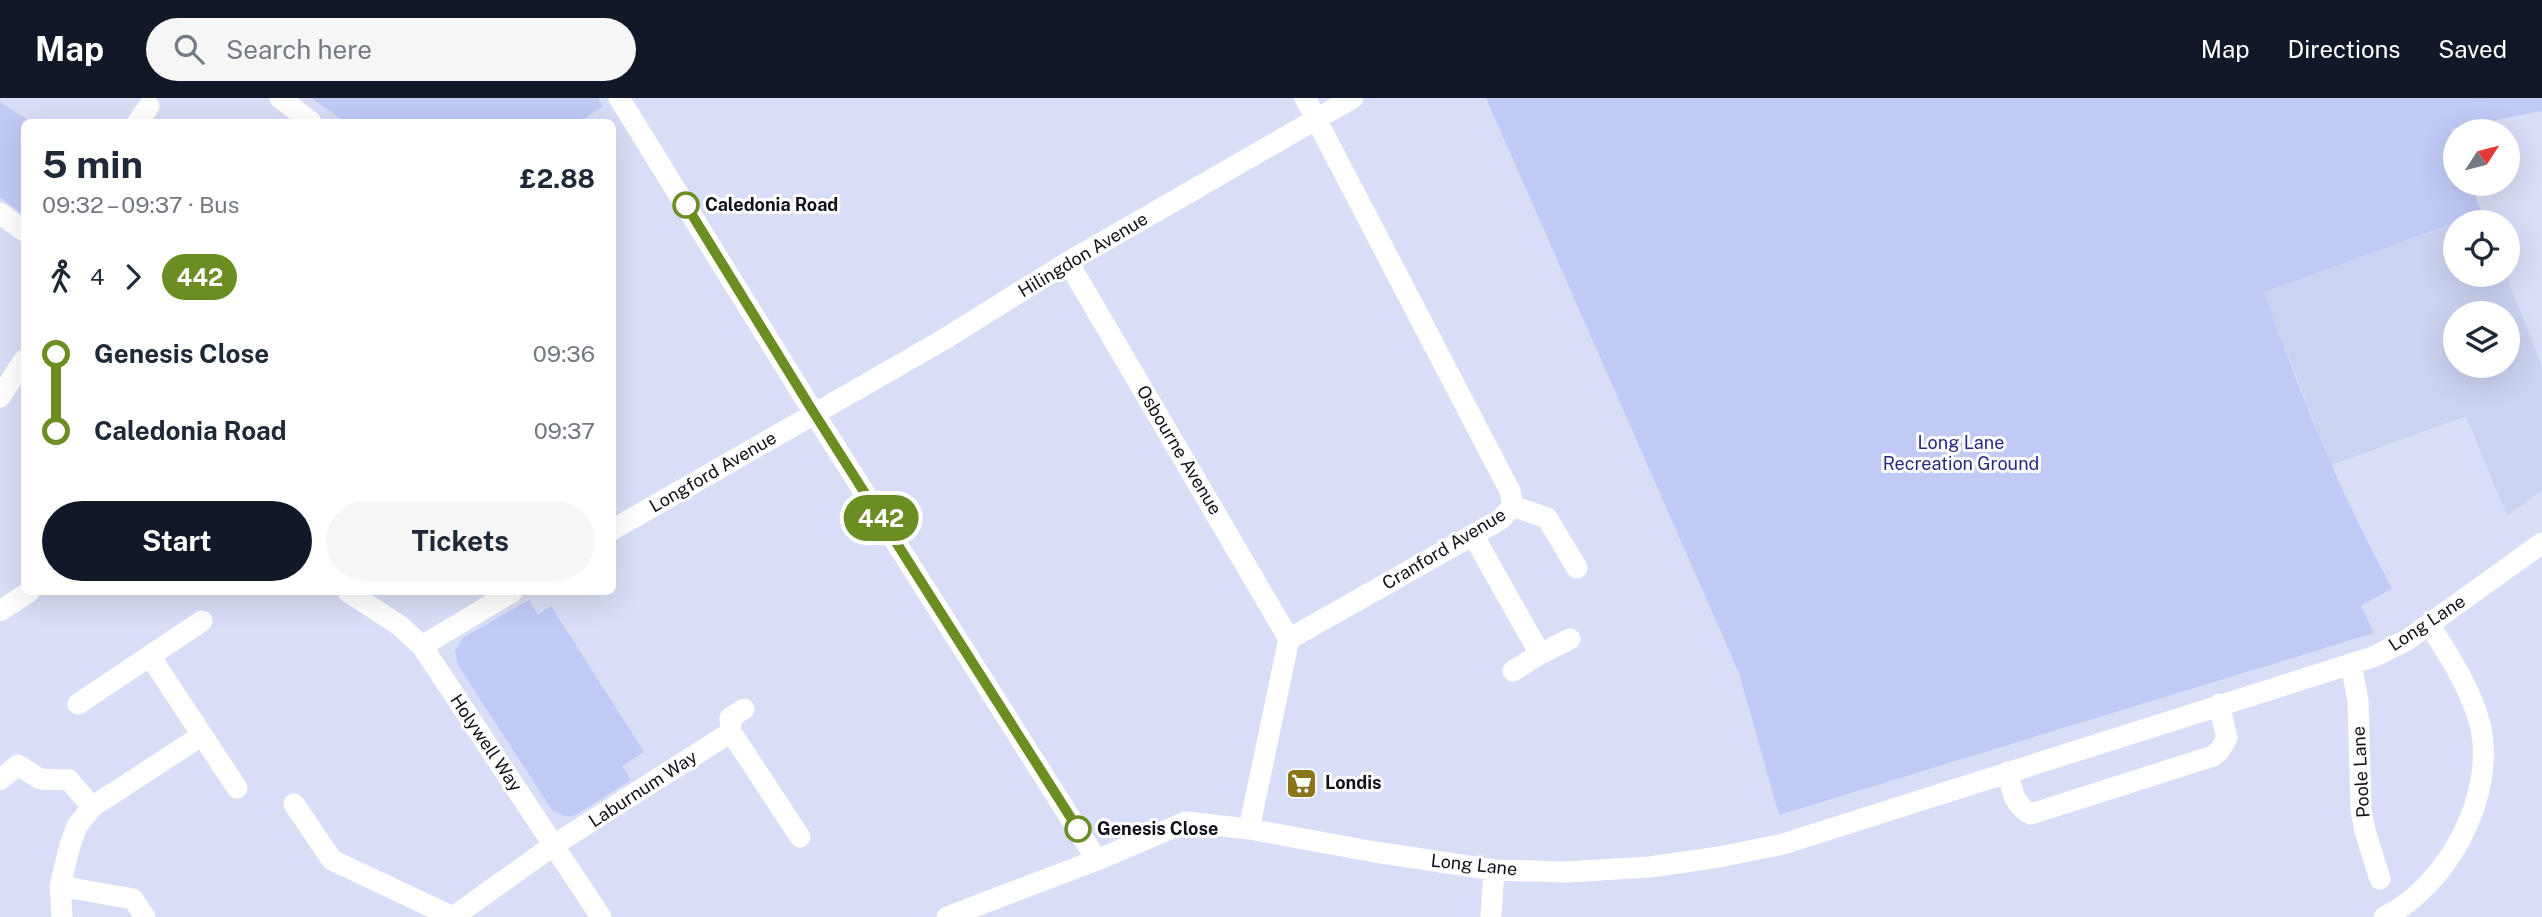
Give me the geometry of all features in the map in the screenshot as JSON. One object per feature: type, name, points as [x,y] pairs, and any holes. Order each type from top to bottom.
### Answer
[{"type":"street","points":[[279,98],[307,119]]},
{"type":"street","points":[[619,98],[814,413],[1097,860]]},
{"type":"street","name":"Cranford Avenue","points":[[1289,639],[1501,519],[1513,506],[1510,491],[1305,98]]},
{"type":"street","name":"Hilingdon Avenue","points":[[814,413],[943,340],[1068,262],[1353,98]]},
{"type":"street","points":[[0,214],[21,229]]},
{"type":"street","name":"Osbourne Avenue","points":[[1068,262],[1289,639]]},
{"type":"street","points":[[0,397],[21,365]]},
{"type":"street","name":"Longford Avenue","points":[[616,528],[814,413]]},
{"type":"street","points":[[1513,506],[1547,518],[1577,568]]},
{"type":"street","points":[[1472,535],[1540,654]]},
{"type":"street","name":"Long Lane","points":[[947,917],[1097,860],[1186,822],[1249,829],[1494,870],[1612,870],[1719,857],[1783,844],[2373,657],[2407,640],[2542,543]]},
{"type":"street","points":[[0,611],[24,595]]},
{"type":"street","name":"Holywell Way","points":[[353,595],[399,625],[422,646],[601,917]]},
{"type":"street","points":[[422,646],[507,595]]},
{"type":"street","points":[[78,704],[202,621]]},
{"type":"street","points":[[2384,917],[2416,896],[2453,853],[2467,827],[2481,775],[2483,747],[2474,705],[2464,682],[2429,624]]},
{"type":"street","points":[[1249,829],[1289,639]]},
{"type":"street","points":[[1513,671],[1570,639]]},
{"type":"street","points":[[150,656],[237,788]]},
{"type":"street","name":"Poole Lane","points":[[2351,663],[2358,701],[2361,810],[2380,879]]},
{"type":"street","points":[[2008,772],[2014,799],[2022,809],[2031,814],[2213,756],[2227,738],[2219,704]]},
{"type":"street","name":"Laburnum Way","points":[[453,917],[554,845],[731,732],[730,718],[744,709]]},
{"type":"street","points":[[731,732],[800,837]]},
{"type":"street","points":[[62,917],[60,886],[77,826],[92,807],[201,736]]},
{"type":"street","points":[[0,780],[18,765],[40,779],[69,780],[92,807]]},
{"type":"street","points":[[294,804],[332,860],[453,917]]},
{"type":"street","points":[[1491,917],[1494,870]]},
{"type":"street","points":[[60,886],[133,899],[145,917]]},
{"type":"shaded area","points":[[2443,227],[2443,287],[2511,287],[2516,301],[2443,301],[2443,378],[2520,378],[2520,311],[2542,367],[2542,490],[2507,516],[2466,416],[2331,465],[2263,292]]},
{"type":"green space","points":[[311,98],[598,98],[603,106],[584,119],[341,119]]},
{"type":"green space","name":"Long Lane Recreation Ground","points":[[1486,98],[2542,98],[2542,111],[2502,119],[2443,119],[2443,196],[2476,196],[2481,210],[2443,210],[2443,227],[2264,292],[2322,443],[2392,588],[2361,606],[2374,633],[1779,815],[1739,673]]},
{"type":"green space","points":[[0,102],[26,119],[21,119],[21,213],[0,197]]},
{"type":"green space","points":[[529,600],[538,615],[551,606],[644,752],[622,766],[631,780],[574,816],[565,816],[552,810],[458,665],[455,650],[464,637]]},
{"type":"bus line","name":"442","points":[[686,205],[814,413],[1078,829]]},
{"type":"place","name":"Caledonia Road","points":[[686,205]]},
{"type":"place","name":"Londis","points":[[1302,783]]},
{"type":"place","name":"Genesis Close","points":[[1078,829]]}]
